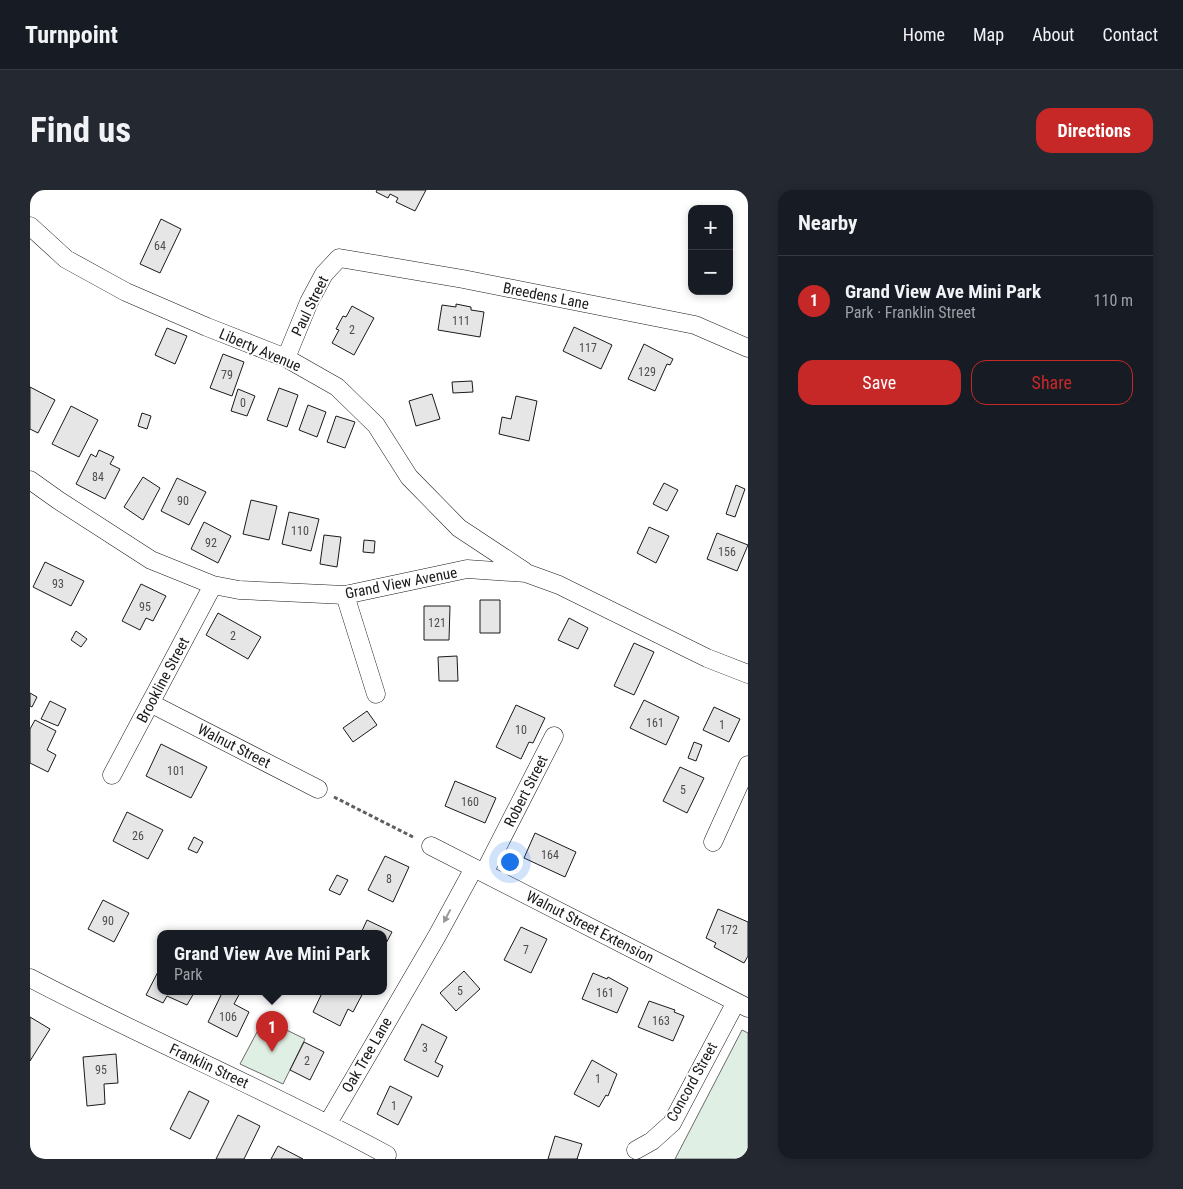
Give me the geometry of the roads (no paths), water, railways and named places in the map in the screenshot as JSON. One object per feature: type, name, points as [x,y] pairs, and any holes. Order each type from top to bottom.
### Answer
[{"type":"street","name":"Liberty Avenue","points":[[30,226],[66,258],[126,292],[206,327],[286,358],[338,387],[376,426],[409,477],[459,528],[526,573]]},
{"type":"street","name":"Paul Street","points":[[286,358],[309,302],[324,274],[340,258]]},
{"type":"street","name":"Breedens Lane","points":[[340,258],[463,279],[695,325],[748,348]]},
{"type":"street","name":"Grand View Avenue","points":[[30,480],[151,560],[213,585],[239,590],[346,595],[467,569],[526,573],[559,585],[707,658],[748,674]]},
{"type":"street","name":"Brookline Street","points":[[112,775],[213,585]]},
{"type":"street","points":[[346,595],[376,694]]},
{"type":"street","name":"Walnut Street","points":[[150,703],[318,789]]},
{"type":"street","name":"Robert Street","points":[[458,896],[479,870],[554,736]]},
{"type":"street","points":[[713,842],[748,766]]},
{"type":"street","name":"Walnut Street Extension","points":[[431,846],[742,1005]]},
{"type":"street","name":"Oak Tree Lane","points":[[328,1123],[437,936],[458,896]]},
{"type":"street","name":"Franklin Street","points":[[30,978],[91,1010],[328,1123],[387,1155]]},
{"type":"street","name":"Concord Street","points":[[636,1150],[652,1141],[672,1123],[742,1005]]},
{"type":"place","name":"Grand View Ave Mini Park","points":[[272,1052]]}]
